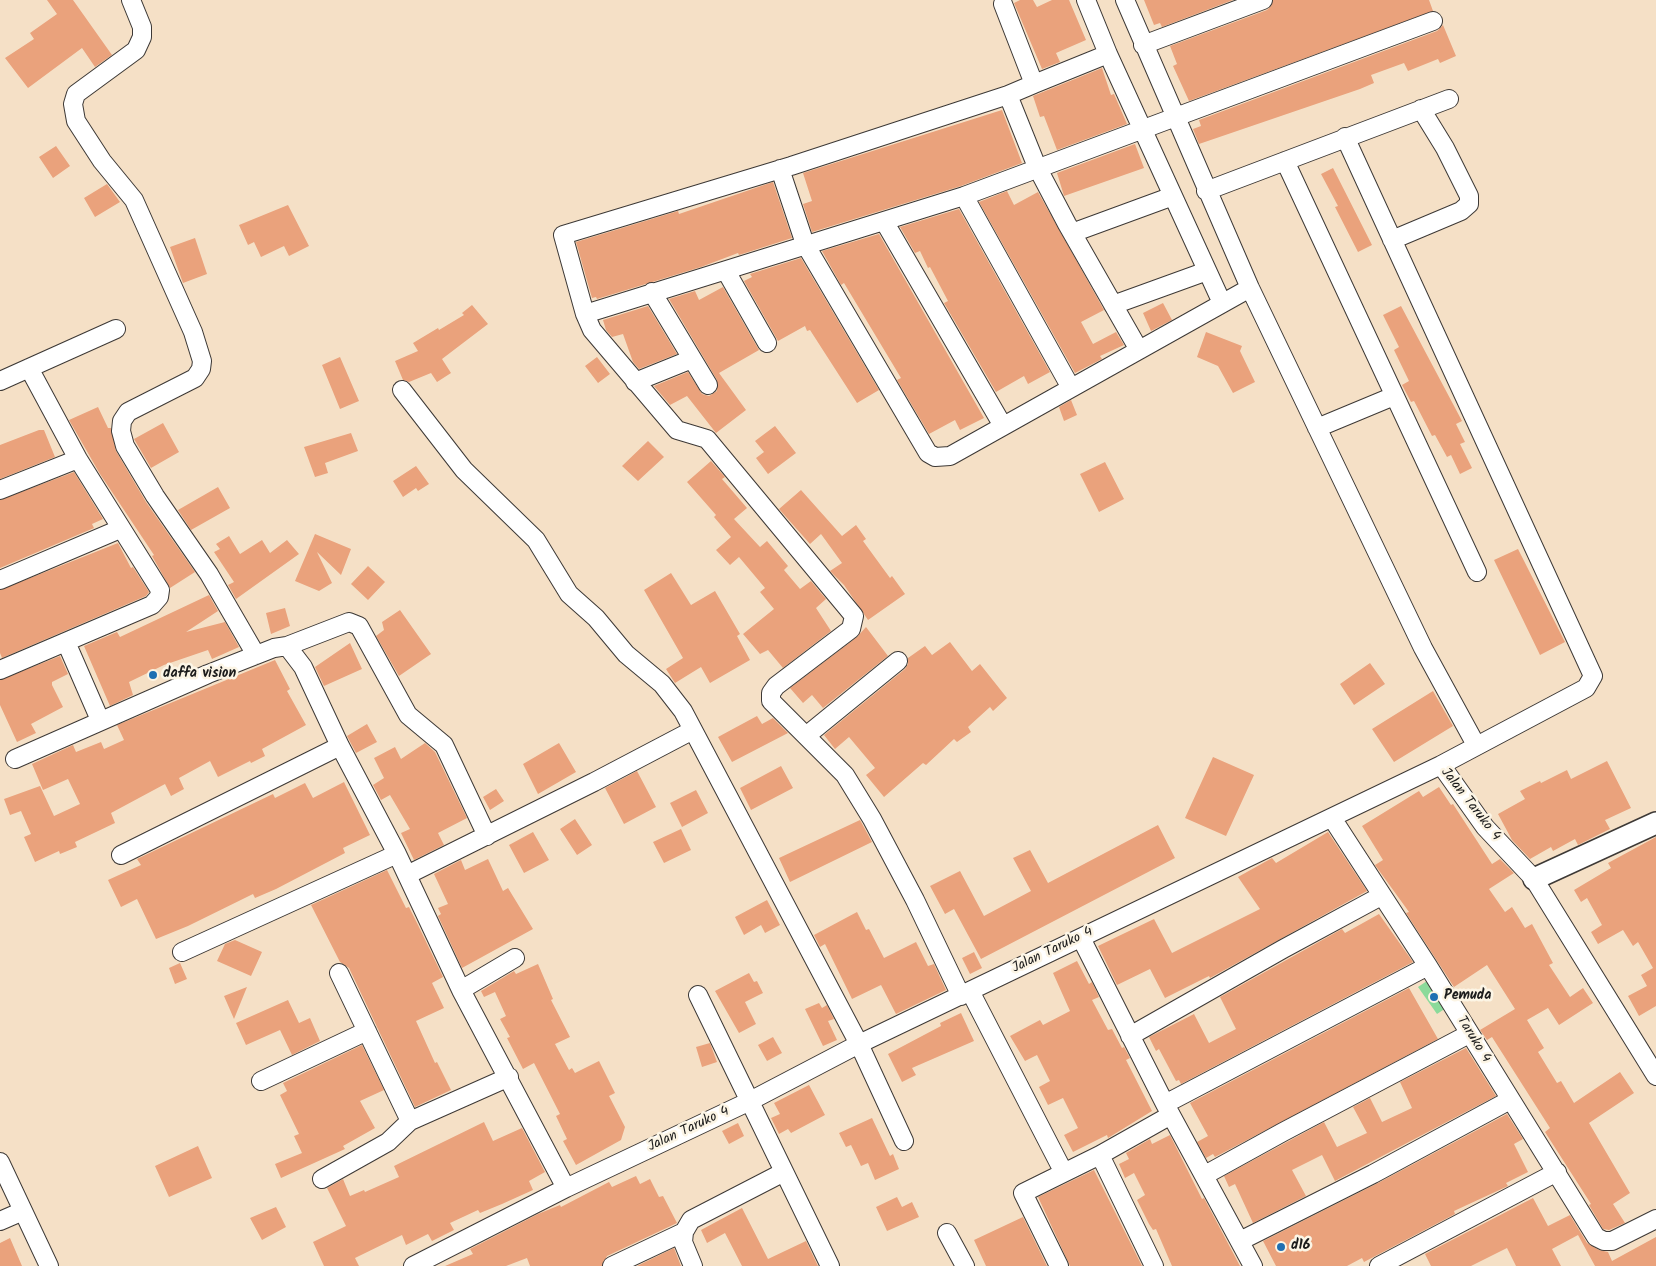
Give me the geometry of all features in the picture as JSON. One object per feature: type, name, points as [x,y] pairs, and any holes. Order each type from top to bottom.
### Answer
[{"type":"street","points":[[131,0],[142,27],[142,37],[136,50],[76,94],[73,104],[76,121],[102,161],[134,200],[194,332],[202,361],[201,369],[195,378],[128,412],[122,421],[120,431],[125,446],[135,463],[209,574],[256,655]]},
{"type":"street","points":[[1086,0],[1108,54],[1222,304]]},
{"type":"street","points":[[1125,0],[1206,191],[1250,288],[1423,648],[1476,745]]},
{"type":"street","points":[[1143,45],[1263,0]]},
{"type":"street","points":[[1003,4],[1034,84]]},
{"type":"street","points":[[585,314],[964,196],[1037,167],[1433,21]]},
{"type":"street","points":[[1063,1171],[872,819],[845,775],[772,705],[770,693],[776,686],[851,629],[854,616],[710,442],[704,438],[677,430],[592,330],[585,314],[563,235],[780,169],[1008,95],[1108,54]]},
{"type":"street","points":[[1008,95],[1037,167],[1072,233],[1140,350]]},
{"type":"street","points":[[1206,191],[1449,99]]},
{"type":"street","points":[[1392,240],[1462,211],[1469,204],[1469,196],[1445,148],[1421,109]]},
{"type":"street","points":[[1345,137],[1593,676],[1586,688],[1441,765]]},
{"type":"street","points":[[1285,161],[1476,572]]},
{"type":"street","points":[[780,169],[805,244],[928,453],[935,457],[950,456],[1250,288]]},
{"type":"street","points":[[964,196],[1071,388]]},
{"type":"street","points":[[1072,233],[1173,196]]},
{"type":"street","points":[[884,221],[1003,426]]},
{"type":"street","points":[[726,271],[767,343]]},
{"type":"street","points":[[1113,305],[1207,271]]},
{"type":"street","points":[[652,292],[708,386]]},
{"type":"street","points":[[0,381],[116,328]]},
{"type":"street","points":[[635,382],[692,359]]},
{"type":"street","points":[[0,670],[152,605],[159,597],[159,586],[120,529],[78,459],[29,368]]},
{"type":"street","points":[[402,390],[464,470],[536,540],[569,594],[596,618],[626,654],[662,684],[683,711],[859,1044],[904,1141]]},
{"type":"street","points":[[1317,428],[1394,396]]},
{"type":"street","points":[[0,490],[78,459]]},
{"type":"street","points":[[0,580],[120,529]]},
{"type":"street","points":[[15,759],[100,720],[256,655],[279,646],[287,646],[349,622],[359,626],[408,715],[444,745],[487,836]]},
{"type":"street","points":[[66,642],[100,720]]},
{"type":"street","points":[[287,646],[303,667],[340,746],[397,854],[461,990],[509,1077],[566,1188]]},
{"type":"street","points":[[806,736],[898,661]]},
{"type":"street","points":[[407,875],[693,730]]},
{"type":"street","points":[[120,855],[340,746]]},
{"type":"street","name":"Jalan Taruko 4","points":[[424,1264],[566,1188],[750,1101],[859,1044],[1441,765],[1485,828],[1534,879],[1656,1075]]},
{"type":"street","name":"Taruko 4","points":[[1332,818],[1428,966],[1510,1100],[1558,1172],[1596,1237],[1612,1241],[1656,1219]]},
{"type":"street","points":[[1534,879],[1656,823]]},
{"type":"street","points":[[182,952],[397,854]]},
{"type":"street","points":[[1130,1036],[1381,896]]},
{"type":"street","points":[[1081,938],[1168,1110],[1253,1266]]},
{"type":"street","points":[[461,990],[515,958]]},
{"type":"street","points":[[1059,1266],[1023,1193],[1063,1171],[1100,1155],[1168,1110],[1428,966]]},
{"type":"street","points":[[339,973],[410,1121]]},
{"type":"street","points":[[698,995],[830,1266]]},
{"type":"street","points":[[262,1081],[367,1031]]},
{"type":"street","points":[[1205,1175],[1469,1034]]},
{"type":"street","points":[[322,1179],[388,1142],[410,1121],[509,1077]]},
{"type":"street","points":[[1240,1241],[1373,1174],[1510,1100]]},
{"type":"street","points":[[1100,1155],[1154,1266]]},
{"type":"street","points":[[0,1162],[49,1266]]},
{"type":"street","points":[[693,1266],[684,1249],[684,1232],[691,1220],[784,1172]]},
{"type":"street","points":[[1379,1266],[1558,1172]]},
{"type":"street","points":[[0,1221],[23,1211]]},
{"type":"street","points":[[612,1266],[684,1232]]},
{"type":"street","points":[[948,1233],[964,1266]]},
{"type":"green space","name":"Pemuda","points":[[1430,979],[1449,1006],[1437,1014],[1418,987]]},
{"type":"building","points":[[47,0],[73,0],[112,55],[95,67],[82,48],[28,88],[5,58],[34,39],[30,33],[57,14]]},
{"type":"building","points":[[1020,0],[1033,0],[1037,7],[1052,0],[1069,0],[1086,40],[1056,53],[1060,62],[1042,69],[1014,3]]},
{"type":"building","points":[[1144,0],[1233,0],[1162,27],[1160,23],[1154,25]]},
{"type":"building","points":[[1273,0],[1429,0],[1433,11],[1189,101],[1173,66],[1177,64],[1170,46],[1267,10]]},
{"type":"building","points":[[1443,25],[1456,56],[1440,63],[1438,59],[1408,71],[1404,63],[1371,75],[1374,83],[1360,89],[1199,144],[1193,129],[1201,126],[1199,120],[1437,31]]},
{"type":"building","points":[[1102,68],[1111,95],[1114,94],[1127,124],[1057,150],[1044,116],[1040,117],[1033,96]]},
{"type":"building","points":[[1002,110],[1022,163],[961,186],[812,232],[803,204],[812,201],[803,173]]},
{"type":"building","points":[[1135,144],[1144,168],[1064,196],[1057,173]]},
{"type":"building","points":[[56,146],[70,166],[53,178],[39,157]]},
{"type":"building","points":[[1333,168],[1372,245],[1358,252],[1335,207],[1338,206],[1321,174]]},
{"type":"building","points":[[773,182],[792,238],[739,255],[738,253],[701,267],[597,299],[596,297],[592,298],[576,242],[678,211],[679,214]]},
{"type":"building","points":[[107,184],[120,202],[95,217],[84,198]]},
{"type":"building","points":[[1007,191],[1014,205],[1038,192],[1104,310],[1081,322],[1093,344],[1116,332],[1124,345],[1100,356],[1102,359],[1075,373],[979,202]]},
{"type":"building","points":[[288,205],[309,246],[289,256],[284,246],[261,257],[254,242],[248,245],[239,225]]},
{"type":"building","points":[[959,209],[1050,372],[1028,384],[1024,376],[996,392],[944,303],[948,301],[930,267],[928,268],[920,251],[915,253],[900,227]]},
{"type":"building","points":[[879,234],[984,418],[960,430],[955,420],[929,434],[897,380],[901,378],[844,283],[841,285],[822,251]]},
{"type":"building","points":[[195,238],[207,274],[183,283],[170,247]]},
{"type":"building","points":[[801,258],[879,390],[857,403],[810,330],[807,331],[805,326],[778,341],[744,281],[752,277],[750,274]]},
{"type":"building","points":[[723,287],[759,350],[719,373],[746,410],[716,433],[687,396],[670,405],[654,386],[688,372],[702,394],[709,396],[717,391],[717,380],[669,299],[695,291],[699,300]]},
{"type":"building","points":[[1163,303],[1172,320],[1151,331],[1143,313]]},
{"type":"building","points":[[472,305],[488,324],[442,359],[451,373],[437,382],[431,373],[409,382],[403,380],[395,361],[418,351],[413,343],[464,315],[462,313]]},
{"type":"building","points":[[648,306],[677,354],[639,369],[633,362],[623,334],[612,337],[606,330],[603,320]]},
{"type":"building","points":[[1401,306],[1462,421],[1456,424],[1465,442],[1460,444],[1472,468],[1460,474],[1451,455],[1447,457],[1435,435],[1432,436],[1414,401],[1411,402],[1402,385],[1409,381],[1394,350],[1399,347],[1383,315]]},
{"type":"building","points":[[1206,332],[1242,346],[1240,351],[1255,382],[1233,393],[1218,366],[1197,357]]},
{"type":"building","points":[[340,357],[359,401],[340,409],[322,365]]},
{"type":"building","points":[[597,357],[610,374],[598,383],[585,366]]},
{"type":"building","points":[[1071,400],[1077,415],[1064,421],[1059,407]]},
{"type":"building","points":[[98,407],[108,428],[111,428],[116,451],[146,502],[195,572],[170,588],[152,556],[154,555],[100,474],[69,420]]},
{"type":"building","points":[[163,423],[179,452],[151,468],[134,439]]},
{"type":"building","points":[[775,426],[796,453],[768,474],[756,458],[764,452],[755,441]]},
{"type":"building","points":[[39,430],[44,430],[55,457],[0,479],[0,445]]},
{"type":"building","points":[[351,433],[358,451],[325,463],[328,473],[315,477],[304,447]]},
{"type":"building","points":[[648,441],[664,457],[638,481],[622,466]]},
{"type":"building","points":[[711,461],[725,477],[722,479],[747,508],[734,519],[760,547],[767,541],[788,566],[784,570],[800,589],[811,581],[826,599],[816,608],[831,631],[783,668],[768,650],[760,654],[743,634],[774,609],[760,592],[765,588],[739,557],[730,565],[716,550],[731,537],[714,517],[716,515],[687,482]]},
{"type":"building","points":[[1105,462],[1124,499],[1099,512],[1080,474]]},
{"type":"building","points":[[416,466],[429,484],[418,491],[416,488],[403,497],[393,481]]},
{"type":"building","points":[[74,472],[103,519],[92,524],[94,528],[0,568],[0,500]]},
{"type":"building","points":[[218,487],[230,508],[191,530],[178,510]]},
{"type":"building","points":[[801,490],[842,536],[856,525],[866,539],[863,541],[890,578],[892,576],[905,594],[868,620],[844,585],[830,571],[842,563],[821,534],[810,544],[779,509]]},
{"type":"building","points":[[315,534],[351,549],[341,575],[317,552],[332,583],[319,591],[295,581]]},
{"type":"building","points":[[229,536],[240,554],[262,540],[270,553],[287,540],[299,554],[236,599],[228,585],[234,582],[214,552],[220,549],[216,544]]},
{"type":"building","points":[[118,543],[131,568],[133,567],[149,592],[146,596],[2,658],[0,653],[0,590]]},
{"type":"building","points":[[1518,549],[1565,642],[1540,655],[1494,560]]},
{"type":"building","points":[[368,566],[385,582],[368,600],[351,584]]},
{"type":"building","points":[[671,573],[691,605],[715,591],[740,634],[737,636],[750,660],[710,683],[701,667],[675,683],[666,669],[683,658],[644,590]]},
{"type":"building","points":[[209,595],[218,611],[186,632],[225,622],[239,647],[212,659],[208,650],[164,665],[129,682],[133,695],[110,706],[84,646],[117,632],[120,637]]},
{"type":"building","points":[[285,608],[290,626],[271,634],[266,613]]},
{"type":"building","points":[[400,610],[431,654],[399,676],[376,636],[384,630],[382,622]]},
{"type":"building","points":[[866,627],[888,656],[823,708],[812,695],[803,703],[790,688],[857,637]]},
{"type":"building","points":[[950,642],[972,671],[980,664],[1007,698],[993,711],[990,707],[968,727],[971,732],[957,742],[954,739],[926,765],[923,763],[884,797],[866,775],[875,768],[849,737],[835,749],[824,735],[905,669],[908,664],[908,658],[925,646],[932,655]]},
{"type":"building","points":[[350,643],[362,669],[324,686],[315,667]]},
{"type":"building","points":[[60,656],[68,674],[52,682],[52,685],[63,707],[31,724],[36,733],[17,742],[0,705],[0,680]]},
{"type":"building","points":[[275,660],[290,689],[287,691],[306,725],[262,749],[265,756],[251,763],[250,761],[218,777],[210,761],[179,778],[184,789],[171,796],[165,784],[111,813],[115,823],[75,842],[77,847],[60,854],[59,851],[35,862],[24,837],[31,834],[21,811],[10,815],[4,799],[40,786],[54,816],[80,804],[68,779],[43,790],[32,764],[73,745],[76,752],[101,742],[104,749],[124,740],[117,725]]},
{"type":"building","points":[[1370,663],[1385,684],[1354,705],[1340,684]]},
{"type":"building","points":[[1433,691],[1453,726],[1394,762],[1372,729]]},
{"type":"building","points":[[757,716],[762,724],[773,718],[788,733],[732,762],[718,737]]},
{"type":"building","points":[[367,724],[377,742],[356,753],[347,736]]},
{"type":"building","points":[[425,743],[435,752],[467,818],[438,833],[444,845],[414,860],[401,833],[410,829],[390,795],[381,800],[373,785],[384,778],[374,758],[395,747],[401,759]]},
{"type":"building","points":[[559,743],[576,772],[538,794],[523,764]]},
{"type":"building","points":[[1213,757],[1254,775],[1226,836],[1185,818]]},
{"type":"building","points":[[1607,761],[1631,808],[1605,820],[1610,829],[1578,845],[1575,839],[1553,851],[1551,847],[1530,859],[1512,840],[1498,814],[1525,799],[1520,791],[1540,781],[1541,783],[1567,770],[1571,779]]},
{"type":"building","points":[[781,766],[793,788],[751,810],[740,788]]},
{"type":"building","points":[[637,771],[656,807],[624,824],[605,788]]},
{"type":"building","points":[[344,782],[370,835],[343,848],[345,853],[276,889],[255,898],[253,894],[188,926],[156,939],[137,899],[121,907],[108,880],[141,865],[137,859],[273,794],[275,798],[305,783],[313,798]]},
{"type":"building","points":[[1439,787],[1451,805],[1453,804],[1492,864],[1500,859],[1514,873],[1489,889],[1505,912],[1512,907],[1525,928],[1532,924],[1553,963],[1549,965],[1570,997],[1583,988],[1593,1003],[1559,1025],[1548,1008],[1527,1020],[1544,1048],[1538,1052],[1557,1083],[1561,1081],[1574,1103],[1620,1072],[1634,1093],[1589,1123],[1630,1193],[1613,1204],[1625,1223],[1609,1230],[1603,1229],[1589,1205],[1591,1204],[1545,1132],[1550,1128],[1492,1037],[1487,1040],[1480,1030],[1515,1009],[1487,965],[1454,987],[1406,913],[1409,912],[1375,865],[1383,860],[1362,826],[1419,791],[1423,797]]},
{"type":"building","points":[[496,789],[504,801],[490,810],[483,797]]},
{"type":"building","points":[[696,790],[708,813],[682,827],[670,803]]},
{"type":"building","points":[[575,819],[592,845],[577,855],[560,829]]},
{"type":"building","points":[[860,820],[872,842],[790,882],[779,858]]},
{"type":"building","points":[[1158,825],[1175,858],[981,959],[954,909],[945,914],[930,886],[960,871],[984,916],[1031,891],[1013,858],[1030,850],[1048,883]]},
{"type":"building","points":[[681,829],[691,850],[664,863],[653,842]]},
{"type":"building","points":[[533,832],[549,860],[524,873],[509,845]]},
{"type":"building","points":[[1328,832],[1367,891],[1210,978],[1209,976],[1165,998],[1150,969],[1117,985],[1098,946],[1154,919],[1172,953],[1260,909],[1238,877],[1272,858],[1276,863]]},
{"type":"building","points":[[1656,837],[1656,1006],[1639,1016],[1628,996],[1647,986],[1641,975],[1653,968],[1638,942],[1633,946],[1623,930],[1598,944],[1591,932],[1602,925],[1587,898],[1581,902],[1574,890],[1611,868],[1608,863]]},
{"type":"building","points":[[488,859],[503,891],[508,888],[533,929],[462,968],[438,916],[441,914],[438,908],[448,904],[434,874],[461,860],[465,870]]},
{"type":"building","points":[[387,870],[406,908],[409,907],[443,977],[432,983],[444,1008],[416,1021],[435,1063],[437,1062],[451,1090],[415,1107],[349,968],[340,962],[311,905]]},
{"type":"building","points":[[767,900],[780,925],[765,933],[761,925],[744,935],[735,917]]},
{"type":"building","points":[[857,912],[866,930],[869,929],[884,958],[916,942],[928,966],[934,964],[946,990],[896,1014],[881,985],[852,999],[825,944],[820,947],[814,935]]},
{"type":"building","points":[[1379,914],[1413,962],[1181,1084],[1179,1080],[1176,1081],[1159,1049],[1156,1051],[1149,1037],[1194,1014],[1209,1043],[1236,1029],[1220,997],[1342,929],[1345,933]]},
{"type":"building","points":[[235,940],[262,952],[251,976],[217,961],[225,944]]},
{"type":"building","points":[[974,952],[982,968],[970,974],[962,958]]},
{"type":"building","points":[[1077,961],[1089,984],[1092,982],[1099,997],[1092,1000],[1108,1030],[1112,1029],[1122,1048],[1124,1047],[1130,1058],[1126,1060],[1152,1111],[1108,1138],[1107,1135],[1073,1152],[1064,1135],[1078,1128],[1063,1098],[1048,1105],[1039,1087],[1050,1081],[1037,1055],[1025,1061],[1010,1036],[1040,1020],[1043,1025],[1070,1011],[1053,973]]},
{"type":"building","points":[[180,963],[187,979],[175,984],[169,968]]},
{"type":"building","points":[[538,964],[553,999],[551,1000],[570,1037],[555,1044],[569,1070],[572,1068],[575,1073],[599,1061],[615,1093],[609,1096],[625,1127],[621,1140],[576,1165],[563,1141],[567,1139],[556,1116],[560,1114],[534,1063],[523,1069],[507,1038],[510,1037],[500,1019],[506,1016],[495,992],[484,997],[481,991],[514,971],[516,974]]},
{"type":"building","points":[[749,973],[754,982],[757,981],[763,993],[745,1002],[756,1024],[739,1033],[715,991]]},
{"type":"building","points":[[247,987],[234,1019],[224,996]]},
{"type":"building","points":[[1409,988],[1438,1039],[1215,1157],[1213,1154],[1206,1158],[1197,1142],[1208,1136],[1190,1103]]},
{"type":"building","points":[[288,1000],[299,1023],[310,1018],[320,1041],[292,1055],[280,1030],[246,1045],[236,1023]]},
{"type":"building","points":[[819,1003],[822,1008],[827,1005],[834,1019],[828,1021],[837,1040],[823,1046],[805,1009]]},
{"type":"building","points":[[961,1013],[974,1041],[912,1068],[916,1075],[902,1082],[888,1054],[941,1026],[940,1023]]},
{"type":"building","points":[[773,1037],[782,1053],[767,1061],[758,1045]]},
{"type":"building","points":[[710,1043],[717,1062],[702,1067],[696,1047]]},
{"type":"building","points":[[362,1045],[384,1090],[360,1101],[375,1128],[343,1146],[345,1149],[281,1178],[275,1164],[302,1153],[294,1136],[299,1134],[280,1095],[287,1091],[283,1083]]},
{"type":"building","points":[[1466,1048],[1496,1096],[1335,1181],[1322,1155],[1292,1170],[1306,1196],[1253,1223],[1235,1184],[1229,1187],[1224,1176],[1324,1122],[1337,1147],[1367,1133],[1353,1107],[1370,1098],[1382,1122],[1412,1108],[1400,1082]]},
{"type":"building","points":[[809,1085],[825,1115],[791,1133],[788,1129],[779,1134],[771,1118],[780,1114],[774,1103]]},
{"type":"building","points":[[1507,1114],[1523,1139],[1514,1144],[1528,1172],[1506,1183],[1508,1186],[1454,1211],[1455,1214],[1364,1262],[1362,1258],[1347,1266],[1276,1266],[1263,1241],[1378,1183]]},
{"type":"building","points":[[872,1118],[890,1156],[893,1154],[899,1169],[875,1180],[868,1163],[861,1166],[851,1145],[846,1147],[839,1133]]},
{"type":"building","points":[[484,1122],[493,1141],[522,1128],[545,1172],[529,1181],[533,1190],[480,1213],[478,1210],[450,1223],[454,1230],[432,1241],[428,1234],[406,1245],[402,1235],[355,1258],[359,1266],[324,1266],[313,1242],[346,1226],[327,1188],[343,1179],[350,1196],[364,1190],[365,1192],[399,1177],[394,1166]]},
{"type":"building","points":[[738,1123],[744,1136],[729,1144],[722,1131]]},
{"type":"building","points":[[1170,1135],[1202,1199],[1204,1198],[1240,1266],[1172,1266],[1156,1229],[1153,1230],[1149,1224],[1137,1200],[1145,1195],[1134,1173],[1125,1178],[1119,1164],[1129,1159],[1126,1153],[1150,1139],[1152,1144]]},
{"type":"building","points":[[198,1146],[212,1178],[169,1197],[155,1166]]},
{"type":"building","points":[[1094,1170],[1142,1266],[1070,1266],[1038,1197]]},
{"type":"building","points":[[636,1176],[640,1184],[650,1179],[659,1197],[663,1196],[677,1223],[607,1256],[602,1266],[530,1266],[527,1258],[506,1266],[445,1266],[473,1254],[470,1249],[538,1214],[560,1205],[561,1207],[609,1182],[612,1187]]},
{"type":"building","points":[[897,1197],[902,1207],[912,1202],[919,1217],[887,1231],[876,1207]]},
{"type":"building","points":[[1533,1198],[1548,1226],[1570,1215],[1587,1243],[1599,1250],[1608,1252],[1612,1261],[1656,1237],[1656,1266],[1595,1266],[1578,1235],[1552,1249],[1561,1266],[1516,1266],[1507,1248],[1471,1266],[1431,1266],[1425,1254]]},
{"type":"building","points":[[276,1207],[286,1227],[262,1240],[250,1218]]},
{"type":"building","points":[[742,1208],[768,1259],[806,1241],[818,1266],[742,1266],[725,1233],[707,1243],[701,1230]]},
{"type":"building","points":[[1023,1217],[1047,1266],[986,1266],[974,1240]]},
{"type":"building","points":[[10,1238],[22,1266],[0,1266],[0,1243]]},
{"type":"building","points":[[674,1248],[681,1266],[637,1266]]},
{"type":"place","name":"daffa vision","points":[[153,675]]},
{"type":"place","name":"Pemuda","points":[[1434,997]]},
{"type":"place","name":"d16","points":[[1281,1247]]}]
